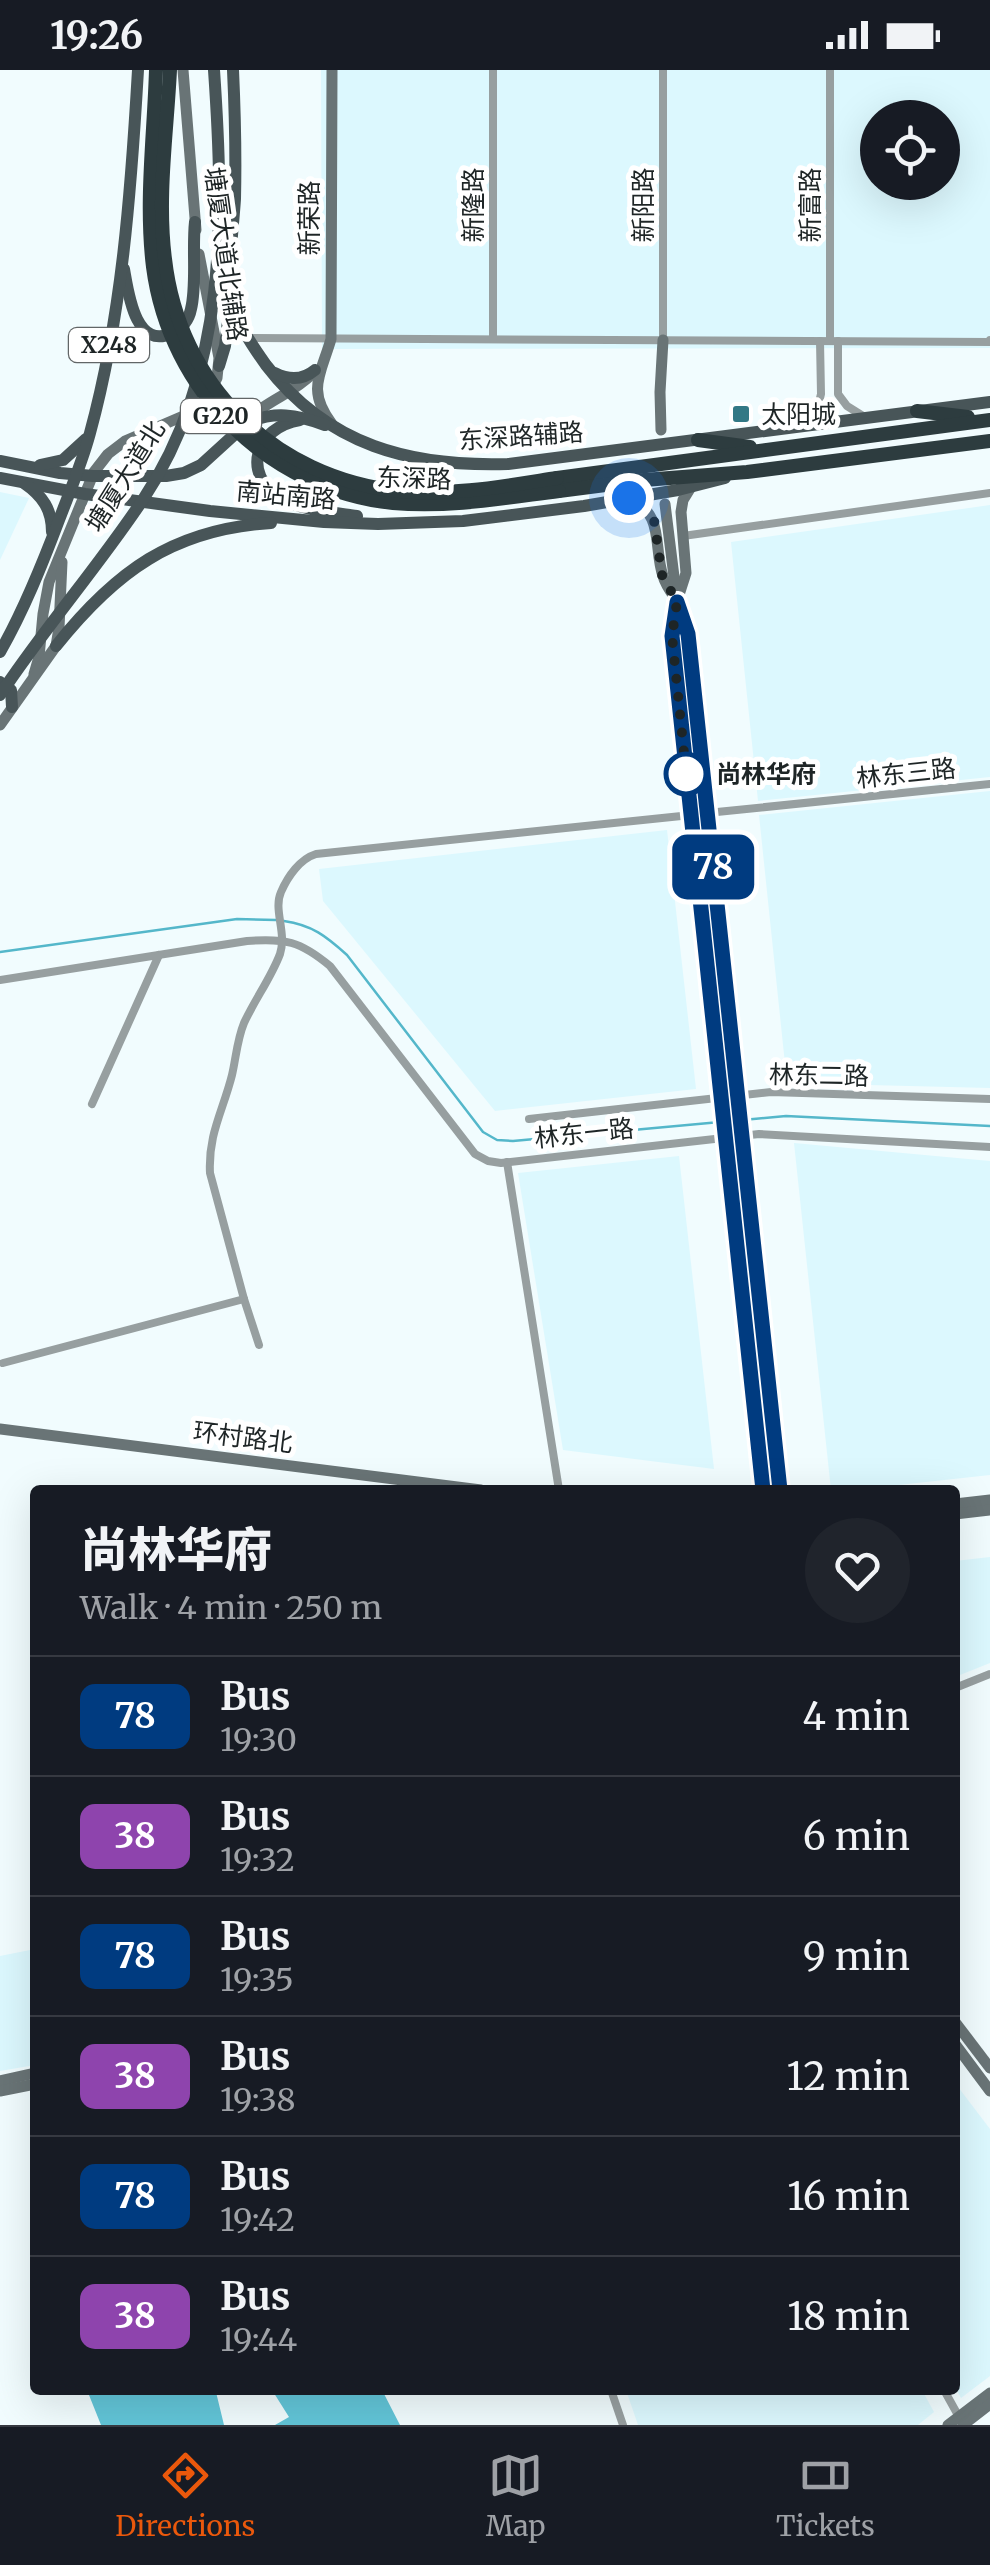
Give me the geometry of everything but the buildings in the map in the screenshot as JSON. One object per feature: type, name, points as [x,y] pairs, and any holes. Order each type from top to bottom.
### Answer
[{"type":"highway","name":"东深路","points":[[156,70],[149,205],[156,285],[166,321],[198,386],[227,422],[283,468],[314,483],[363,498],[443,504],[770,450],[989,420]]},
{"type":"highway","name":"东深路","points":[[170,70],[162,217],[167,277],[178,319],[205,373],[231,408],[269,443],[304,464],[373,487],[446,492],[747,472],[990,440]]},
{"type":"highway","points":[[917,411],[989,420]]},
{"type":"highway","points":[[698,440],[770,450]]},
{"type":"main road","name":"塘厦大道北","points":[[0,652],[24,607],[51,540],[78,492],[77,475],[107,356],[122,256],[138,70]]},
{"type":"main road","name":"塘厦大道北辅路","points":[[34,674],[47,591],[63,552],[78,492],[116,448],[198,406],[212,390],[219,366],[194,222],[183,70]]},
{"type":"main road","name":"塘厦大道北","points":[[0,695],[144,498],[172,448],[191,402],[209,329],[216,275],[219,182],[214,70]]},
{"type":"main road","name":"东深路辅路","points":[[233,70],[236,155],[231,286],[240,324],[290,392],[356,440],[411,458],[464,464],[528,462],[990,402]]},
{"type":"main road","name":"新荣路","points":[[318,367],[331,338],[332,70]]},
{"type":"main road","points":[[122,256],[140,325],[152,334],[172,334],[184,324],[192,308],[194,222]]},
{"type":"main road","points":[[219,366],[231,286]]},
{"type":"main road","points":[[661,430],[662,340]]},
{"type":"main road","points":[[268,367],[289,378],[306,376],[318,367]]},
{"type":"main road","points":[[246,424],[256,412],[304,382],[318,367]]},
{"type":"main road","points":[[318,367],[318,394],[336,429]]},
{"type":"main road","points":[[246,424],[289,414],[336,429]]},
{"type":"main road","points":[[312,420],[286,423],[270,432],[260,445],[260,474],[274,494],[310,508],[426,524]]},
{"type":"main road","name":"南站南路","points":[[0,461],[77,475],[166,476],[194,470],[246,424]]},
{"type":"main road","points":[[30,466],[62,460],[90,432]]},
{"type":"main road","name":"南站南路","points":[[0,478],[210,511],[324,522],[426,524],[629,498],[747,472]]},
{"type":"main road","points":[[18,481],[32,489],[48,507],[51,540]]},
{"type":"main road","points":[[691,487],[683,500],[686,574],[672,636],[761,1485]]},
{"type":"main road","points":[[629,498],[648,510],[654,520],[662,575],[688,634],[779,1485]]},
{"type":"main road","points":[[666,504],[677,602]]},
{"type":"main road","points":[[56,646],[102,592],[135,566],[165,550],[246,526],[324,522]]},
{"type":"main road","name":"塘厦大道北辅路","points":[[0,725],[56,646],[63,552]]},
{"type":"main road","points":[[0,682],[11,690],[12,707]]},
{"type":"main road","name":"环村路北","points":[[0,1429],[442,1485]]},
{"type":"main road","points":[[960,1503],[990,1500]]},
{"type":"main road","points":[[960,1513],[990,1510]]},
{"type":"main road","points":[[960,2029],[990,2068]]},
{"type":"main road","points":[[960,2051],[990,2090]]},
{"type":"main road","points":[[0,2080],[30,2075]]},
{"type":"main road","points":[[0,2091],[30,2085]]},
{"type":"main road","points":[[957,2422],[990,2393]]},
{"type":"main road","points":[[957,2422],[990,2404]]},
{"type":"street","name":"新隆路","points":[[492,339],[493,70]]},
{"type":"street","name":"新阳路","points":[[662,340],[664,70]]},
{"type":"street","name":"新富路","points":[[829,341],[830,70]]},
{"type":"street","points":[[249,338],[990,341]]},
{"type":"street","points":[[829,341],[840,400],[867,418]]},
{"type":"street","points":[[798,427],[821,394],[829,341]]},
{"type":"street","points":[[682,536],[990,493]]},
{"type":"street","name":"林东三路","points":[[707,814],[990,784]]},
{"type":"street","points":[[258,1345],[210,1173],[210,1141],[243,1026],[280,953],[281,892],[296,867],[304,858],[316,854],[690,814]]},
{"type":"street","points":[[0,980],[247,941],[283,939]]},
{"type":"street","name":"林东一路","points":[[283,939],[305,947],[330,966],[475,1154],[488,1161],[507,1162],[741,1131],[990,1146]]},
{"type":"street","points":[[92,1104],[159,955]]},
{"type":"street","name":"林东二路","points":[[529,1119],[721,1102],[771,1092],[990,1098]]},
{"type":"street","points":[[507,1162],[557,1485]]},
{"type":"street","points":[[3,1364],[244,1299]]},
{"type":"street","points":[[960,1686],[990,1674]]},
{"type":"street","points":[[613,2395],[623,2425]]},
{"type":"street","points":[[946,2395],[957,2422]]},
{"type":"shaded area","points":[[321,70],[990,70],[990,348],[322,349]]},
{"type":"shaded area","points":[[0,492],[29,498],[0,560]]},
{"type":"shaded area","points":[[990,505],[990,777],[758,801],[731,542]]},
{"type":"shaded area","points":[[990,791],[990,1088],[787,1083],[759,815]]},
{"type":"shaded area","points":[[667,830],[696,1089],[495,1111],[323,901],[319,869]]},
{"type":"shaded area","points":[[794,1143],[990,1161],[990,1475],[899,1485],[830,1485]]},
{"type":"shaded area","points":[[679,1156],[714,1469],[563,1450],[518,1173]]},
{"type":"shaded area","points":[[990,1557],[990,1663],[960,1675],[960,1560]]},
{"type":"shaded area","points":[[30,1950],[30,2066],[0,2071],[0,1956]]},
{"type":"shaded area","points":[[960,2090],[990,2129],[990,2376],[961,2398]]},
{"type":"shaded area","points":[[89,2395],[217,2395],[224,2425],[101,2425]]},
{"type":"shaded area","points":[[275,2395],[385,2395],[400,2425],[275,2425],[289,2417]]},
{"type":"shaded area","points":[[628,2395],[925,2395],[934,2412],[918,2425],[638,2425]]},
{"type":"waterway","points":[[0,952],[237,919],[276,920]]},
{"type":"waterway","points":[[284,921],[318,932],[347,955],[483,1132],[497,1140],[720,1122]]},
{"type":"waterway","points":[[743,1120],[786,1116],[990,1126]]},
{"type":"bus line","name":"78","points":[[762,1485],[672,636],[677,602],[688,634],[779,1485]]},
{"type":"place","name":"太阳城","points":[[741,414]]},
{"type":"place","name":"尚林华府","points":[[686,774]]},
{"type":"route","points":[[629,498],[648,510],[654,520],[662,575],[677,602],[672,636],[688,792],[686,774]]}]
